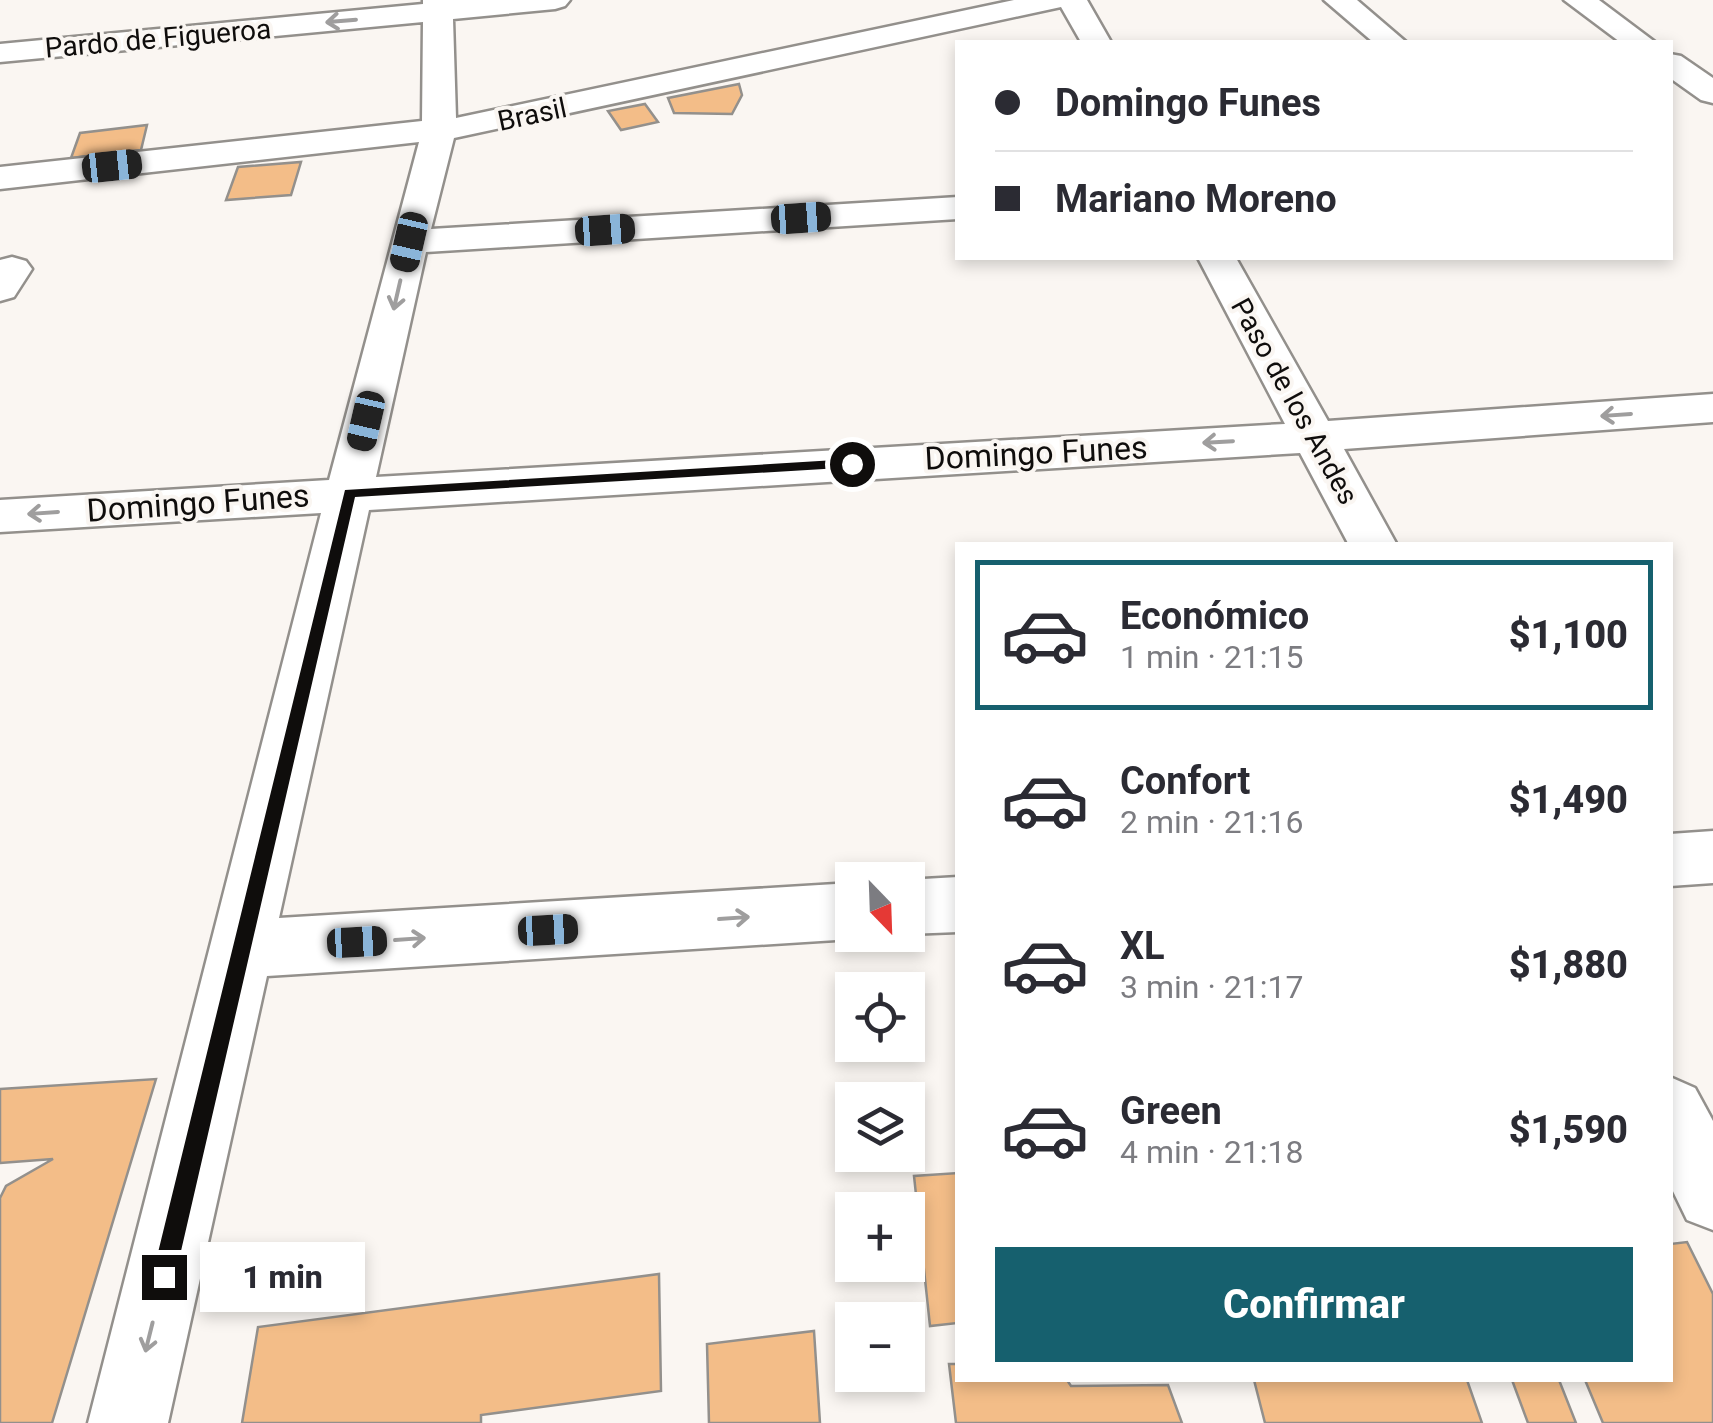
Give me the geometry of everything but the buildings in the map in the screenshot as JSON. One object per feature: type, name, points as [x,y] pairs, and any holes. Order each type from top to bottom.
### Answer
[{"type":"street","name":"Pardo de Figueroa","points":[[0,53],[438,6],[555,0]]},
{"type":"street","name":"Brasil","points":[[0,178],[439,132],[1055,0]]},
{"type":"street","points":[[1072,0],[1095,40]]},
{"type":"street","points":[[1339,0],[1389,40]]},
{"type":"street","points":[[1579,0],[1637,40]]},
{"type":"street","points":[[128,1423],[409,242],[439,132],[438,6]]},
{"type":"street","points":[[1673,65],[1713,93]]},
{"type":"street","points":[[409,242],[955,208]]},
{"type":"street","name":"Paso de los Andes","points":[[1217,260],[1370,542]]},
{"type":"street","name":"Domingo Funes","points":[[0,516],[1713,408]]},
{"type":"street","points":[[1673,860],[1713,857]]},
{"type":"street","points":[[925,906],[955,904]]},
{"type":"street","points":[[242,949],[835,912]]},
{"type":"street","points":[[1673,1118],[1713,1194]]},
{"type":"route","points":[[164,1277],[350,493],[852,464]]}]
